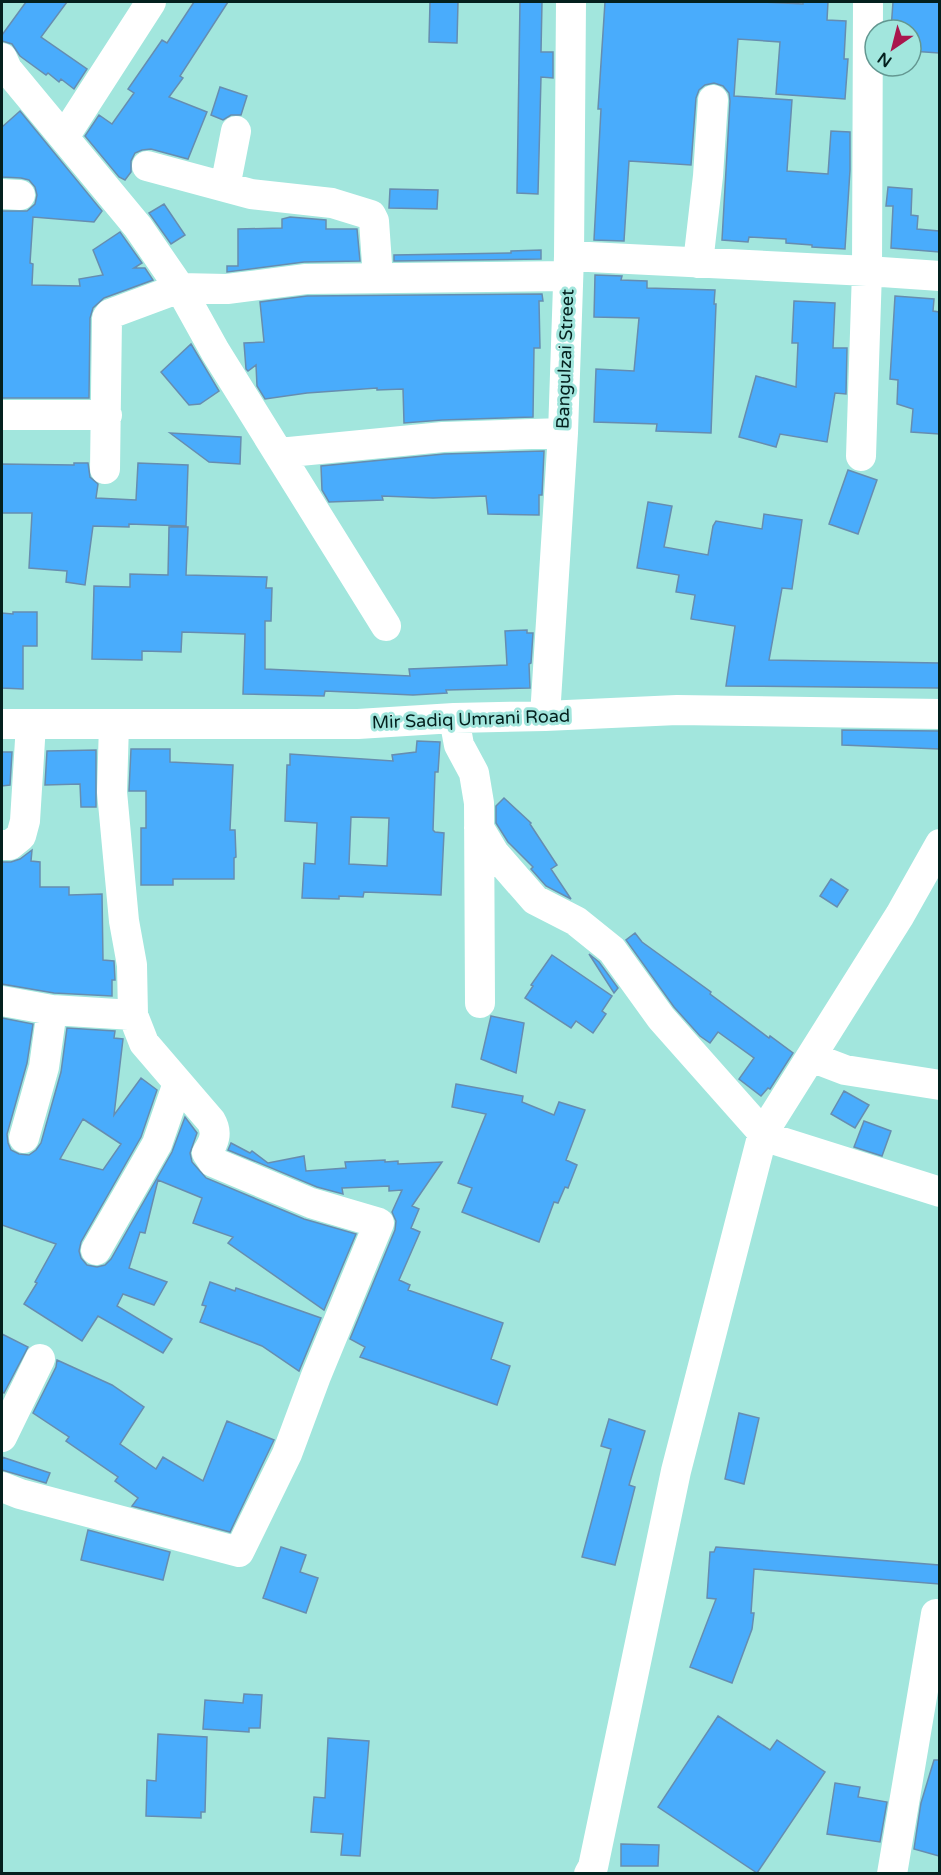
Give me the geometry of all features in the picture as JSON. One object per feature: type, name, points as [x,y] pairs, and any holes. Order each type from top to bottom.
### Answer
[{"type":"street","points":[[63,137],[152,2]]},
{"type":"street","name":"Bangulzai Street","points":[[545,716],[563,433],[568,266],[571,2]]},
{"type":"street","points":[[861,456],[867,271],[868,2]]},
{"type":"street","points":[[2,58],[7,69],[138,227],[180,288],[215,351],[386,626]]},
{"type":"street","points":[[698,263],[708,176],[713,100]]},
{"type":"street","points":[[229,188],[227,177],[236,131]]},
{"type":"street","points":[[147,166],[251,194],[332,203],[371,215],[374,221],[378,278]]},
{"type":"street","points":[[105,469],[107,318],[110,314],[180,288],[227,289],[306,279],[378,278],[568,266],[698,263],[939,276]]},
{"type":"street","points":[[2,415],[106,415]]},
{"type":"street","points":[[279,453],[442,437],[563,433]]},
{"type":"street","name":"Mir Sadiq Umrani Road","points":[[2,724],[358,724],[677,710],[939,714]]},
{"type":"street","points":[[454,718],[459,745],[474,772],[479,803],[480,1003]]},
{"type":"street","points":[[2,845],[10,845],[21,836],[25,821],[31,724]]},
{"type":"street","points":[[2,1487],[20,1494],[239,1552],[288,1454],[316,1376],[379,1223],[311,1203],[213,1162],[207,1153],[214,1141],[216,1129],[144,1043],[133,1015],[132,965],[124,921],[112,792],[114,724]]},
{"type":"street","points":[[479,828],[494,853],[535,900],[576,921],[612,950],[661,1018],[763,1134],[939,1192]]},
{"type":"street","points":[[589,1874],[593,1867],[676,1471],[763,1134],[900,915],[939,844]]},
{"type":"street","points":[[2,1001],[52,1010],[133,1015]]},
{"type":"street","points":[[24,1138],[44,1067],[52,1010]]},
{"type":"street","points":[[811,1057],[845,1070],[939,1085]]},
{"type":"street","points":[[96,1250],[157,1144],[178,1083]]},
{"type":"street","points":[[2,1437],[40,1359]]},
{"type":"street","points":[[892,1874],[936,1614]]},
{"type":"building","points":[[26,2],[67,2],[41,37],[87,69],[74,89],[61,79],[59,82],[48,73],[46,75],[20,56],[12,44],[2,41],[2,35]]},
{"type":"building","points":[[194,2],[228,2],[180,76],[183,78],[169,97],[207,112],[188,159],[151,149],[142,150],[135,153],[131,161],[131,172],[125,180],[119,177],[85,136],[99,115],[112,124],[134,93],[128,89],[162,40],[167,43]]},
{"type":"building","points":[[430,2],[458,2],[457,43],[429,42]]},
{"type":"building","points":[[520,2],[542,2],[541,52],[553,52],[553,78],[541,77],[538,194],[517,193]]},
{"type":"building","points":[[605,2],[803,4],[803,2],[828,2],[827,20],[846,21],[844,59],[848,59],[845,99],[776,94],[780,42],[738,39],[734,96],[792,100],[787,171],[828,174],[831,131],[850,132],[845,249],[786,243],[786,239],[749,237],[748,242],[722,240],[730,101],[729,93],[723,86],[714,83],[705,85],[699,90],[696,98],[691,165],[629,161],[624,241],[594,240],[601,109],[598,109]]},
{"type":"building","points":[[893,2],[939,2],[939,53],[923,52],[923,18],[892,18]]},
{"type":"building","points":[[220,87],[247,96],[241,115],[231,115],[223,120],[211,115]]},
{"type":"building","points":[[20,111],[102,211],[94,222],[33,217],[30,263],[33,264],[32,285],[80,286],[79,279],[103,275],[93,250],[120,232],[142,263],[134,268],[145,268],[153,280],[104,298],[93,308],[90,318],[89,398],[2,398],[2,211],[27,211],[35,204],[37,195],[35,187],[29,180],[2,177],[2,127]]},
{"type":"building","points":[[888,187],[912,189],[911,215],[918,216],[917,229],[939,231],[939,252],[891,248],[893,206],[886,206]]},
{"type":"building","points":[[390,189],[438,190],[437,209],[389,208]]},
{"type":"building","points":[[164,204],[185,235],[171,244],[149,213]]},
{"type":"building","points":[[290,217],[326,220],[326,229],[357,229],[360,261],[304,262],[227,272],[227,266],[238,266],[238,229],[282,228],[282,219]]},
{"type":"building","points":[[541,250],[541,259],[394,261],[394,255],[511,253],[511,251]]},
{"type":"building","points":[[595,275],[622,276],[621,280],[647,281],[647,288],[715,290],[711,433],[656,431],[657,424],[594,422],[596,369],[634,371],[639,318],[594,317]]},
{"type":"building","points":[[542,294],[543,301],[539,301],[540,348],[534,348],[533,417],[404,423],[403,389],[377,390],[377,388],[307,393],[265,399],[257,386],[256,365],[248,371],[246,369],[244,343],[264,342],[260,302],[307,296]]},
{"type":"building","points":[[895,296],[934,299],[933,311],[939,312],[939,434],[911,432],[913,409],[897,404],[898,380],[890,379]]},
{"type":"building","points":[[794,301],[835,303],[833,348],[847,348],[846,394],[835,393],[827,442],[780,434],[776,447],[739,437],[756,376],[796,387],[798,343],[792,343]]},
{"type":"building","points":[[191,344],[219,391],[200,404],[189,405],[161,372]]},
{"type":"building","points":[[170,433],[241,437],[240,464],[209,462]]},
{"type":"building","points":[[544,451],[539,515],[488,514],[486,496],[433,498],[382,496],[383,500],[329,502],[322,490],[321,466],[444,454]]},
{"type":"building","points":[[74,463],[88,463],[90,477],[98,484],[96,498],[136,500],[138,463],[188,465],[186,526],[129,524],[129,527],[93,526],[85,585],[66,582],[67,571],[29,568],[32,513],[2,513],[2,464],[74,465]]},
{"type":"building","points":[[848,470],[877,480],[858,534],[829,524]]},
{"type":"building","points":[[648,502],[672,506],[664,547],[708,555],[716,521],[762,529],[764,514],[802,520],[792,589],[782,588],[769,660],[939,663],[939,688],[726,686],[735,626],[691,619],[695,595],[676,592],[679,575],[637,568]]},
{"type":"building","points":[[169,527],[188,527],[186,575],[267,577],[266,588],[272,588],[271,621],[265,621],[265,669],[410,676],[409,669],[507,665],[505,631],[527,630],[527,633],[533,633],[531,663],[529,664],[530,688],[446,690],[447,693],[413,695],[325,691],[324,696],[243,694],[245,634],[182,632],[181,652],[142,651],[142,660],[92,659],[94,586],[130,587],[130,574],[168,575]]},
{"type":"building","points":[[13,612],[37,612],[37,646],[23,646],[23,689],[2,688],[2,613],[13,614]]},
{"type":"building","points":[[842,730],[939,731],[939,749],[842,745]]},
{"type":"building","points":[[417,741],[440,742],[438,772],[435,772],[433,830],[444,833],[441,895],[364,892],[363,897],[302,898],[304,863],[315,864],[317,823],[285,821],[287,765],[290,765],[290,754],[393,761],[392,755],[416,752]],"holes":[[[351,817],[389,818],[387,866],[349,864]]]},
{"type":"building","points":[[131,749],[170,749],[170,762],[233,765],[230,830],[235,830],[234,879],[173,879],[173,885],[141,885],[141,828],[146,828],[146,791],[129,791]]},
{"type":"building","points":[[96,750],[96,807],[81,807],[80,784],[45,785],[47,751]]},
{"type":"building","points":[[2,752],[12,752],[10,785],[2,786]]},
{"type":"building","points":[[504,798],[531,823],[557,865],[551,869],[571,899],[546,886],[531,869],[533,867],[508,842],[496,823],[496,806]]},
{"type":"building","points":[[32,850],[31,861],[40,862],[40,887],[69,887],[69,895],[102,894],[103,960],[114,961],[115,980],[112,980],[112,996],[54,993],[2,984],[2,862],[20,859]]},
{"type":"building","points":[[831,879],[848,890],[837,907],[820,896]]},
{"type":"building","points":[[635,933],[642,942],[711,992],[710,994],[793,1053],[770,1089],[768,1088],[761,1096],[739,1079],[754,1058],[718,1032],[710,1043],[700,1036],[674,1007],[626,940]]},
{"type":"building","points":[[589,954],[599,962],[618,988],[614,993]]},
{"type":"building","points":[[552,955],[612,996],[602,1011],[606,1014],[593,1033],[576,1021],[571,1028],[525,998],[533,986],[531,985]]},
{"type":"building","points":[[491,1016],[524,1023],[516,1073],[481,1059]]},
{"type":"building","points":[[2,1018],[33,1024],[27,1063],[7,1134],[11,1150],[19,1154],[29,1155],[41,1143],[61,1072],[67,1028],[115,1031],[114,1038],[123,1039],[114,1115],[141,1078],[157,1090],[141,1137],[81,1242],[79,1251],[87,1265],[97,1267],[105,1265],[111,1259],[172,1152],[185,1117],[197,1133],[190,1153],[192,1162],[206,1178],[304,1219],[356,1234],[324,1310],[228,1243],[233,1237],[193,1223],[202,1198],[158,1180],[145,1233],[140,1232],[129,1268],[167,1282],[154,1305],[123,1294],[117,1306],[172,1339],[163,1353],[98,1316],[82,1341],[24,1304],[56,1244],[2,1225]],"holes":[[[83,1119],[121,1144],[103,1170],[60,1159]]]},
{"type":"building","points":[[456,1084],[523,1096],[522,1102],[554,1115],[559,1102],[585,1110],[566,1160],[577,1165],[568,1188],[565,1187],[558,1203],[554,1202],[539,1242],[462,1212],[472,1188],[458,1183],[486,1114],[452,1107]]},
{"type":"building","points":[[844,1091],[869,1105],[855,1128],[831,1114]]},
{"type":"building","points":[[864,1121],[891,1131],[882,1156],[854,1147]]},
{"type":"building","points":[[231,1143],[250,1153],[252,1151],[268,1163],[304,1156],[306,1171],[346,1168],[345,1162],[385,1160],[385,1162],[398,1161],[398,1164],[442,1162],[412,1206],[419,1209],[411,1228],[420,1232],[399,1280],[410,1285],[408,1290],[503,1323],[491,1359],[510,1366],[497,1405],[360,1357],[365,1347],[350,1339],[395,1230],[396,1221],[392,1212],[402,1190],[389,1191],[389,1186],[342,1188],[343,1194],[317,1187],[228,1150]]},
{"type":"building","points":[[210,1282],[235,1291],[236,1288],[321,1318],[299,1371],[262,1346],[200,1322],[206,1306],[202,1305]]},
{"type":"building","points":[[2,1334],[28,1347],[4,1393],[2,1392]]},
{"type":"building","points":[[57,1360],[112,1385],[144,1407],[120,1444],[156,1469],[163,1457],[203,1481],[227,1421],[274,1440],[230,1532],[132,1506],[138,1498],[115,1481],[118,1477],[66,1441],[69,1437],[33,1413],[56,1367]]},
{"type":"building","points":[[739,1413],[759,1418],[744,1484],[725,1479]]},
{"type":"building","points":[[609,1419],[645,1431],[629,1485],[635,1487],[615,1565],[582,1557],[611,1449],[601,1446]]},
{"type":"building","points":[[2,1457],[50,1473],[46,1483],[2,1470]]},
{"type":"building","points":[[88,1530],[170,1552],[163,1580],[81,1560]]},
{"type":"building","points":[[281,1547],[306,1555],[300,1572],[318,1578],[306,1613],[263,1598]]},
{"type":"building","points":[[716,1547],[939,1565],[939,1584],[754,1569],[752,1629],[732,1683],[690,1667],[716,1599],[707,1598],[710,1552],[714,1552]]},
{"type":"building","points":[[244,1694],[262,1695],[260,1728],[249,1728],[249,1732],[203,1729],[205,1700],[243,1703]]},
{"type":"building","points":[[718,1716],[770,1750],[777,1740],[825,1772],[757,1873],[658,1807]]},
{"type":"building","points":[[158,1734],[207,1737],[205,1812],[201,1812],[201,1818],[146,1816],[147,1780],[156,1781]]},
{"type":"building","points":[[328,1738],[369,1741],[360,1856],[341,1855],[343,1834],[311,1832],[314,1797],[325,1798]]},
{"type":"building","points":[[934,1760],[939,1760],[939,1856],[914,1849],[921,1803]]},
{"type":"building","points":[[835,1783],[860,1787],[858,1797],[887,1802],[880,1842],[827,1834]]},
{"type":"building","points":[[621,1844],[659,1845],[658,1866],[621,1866]]}]
